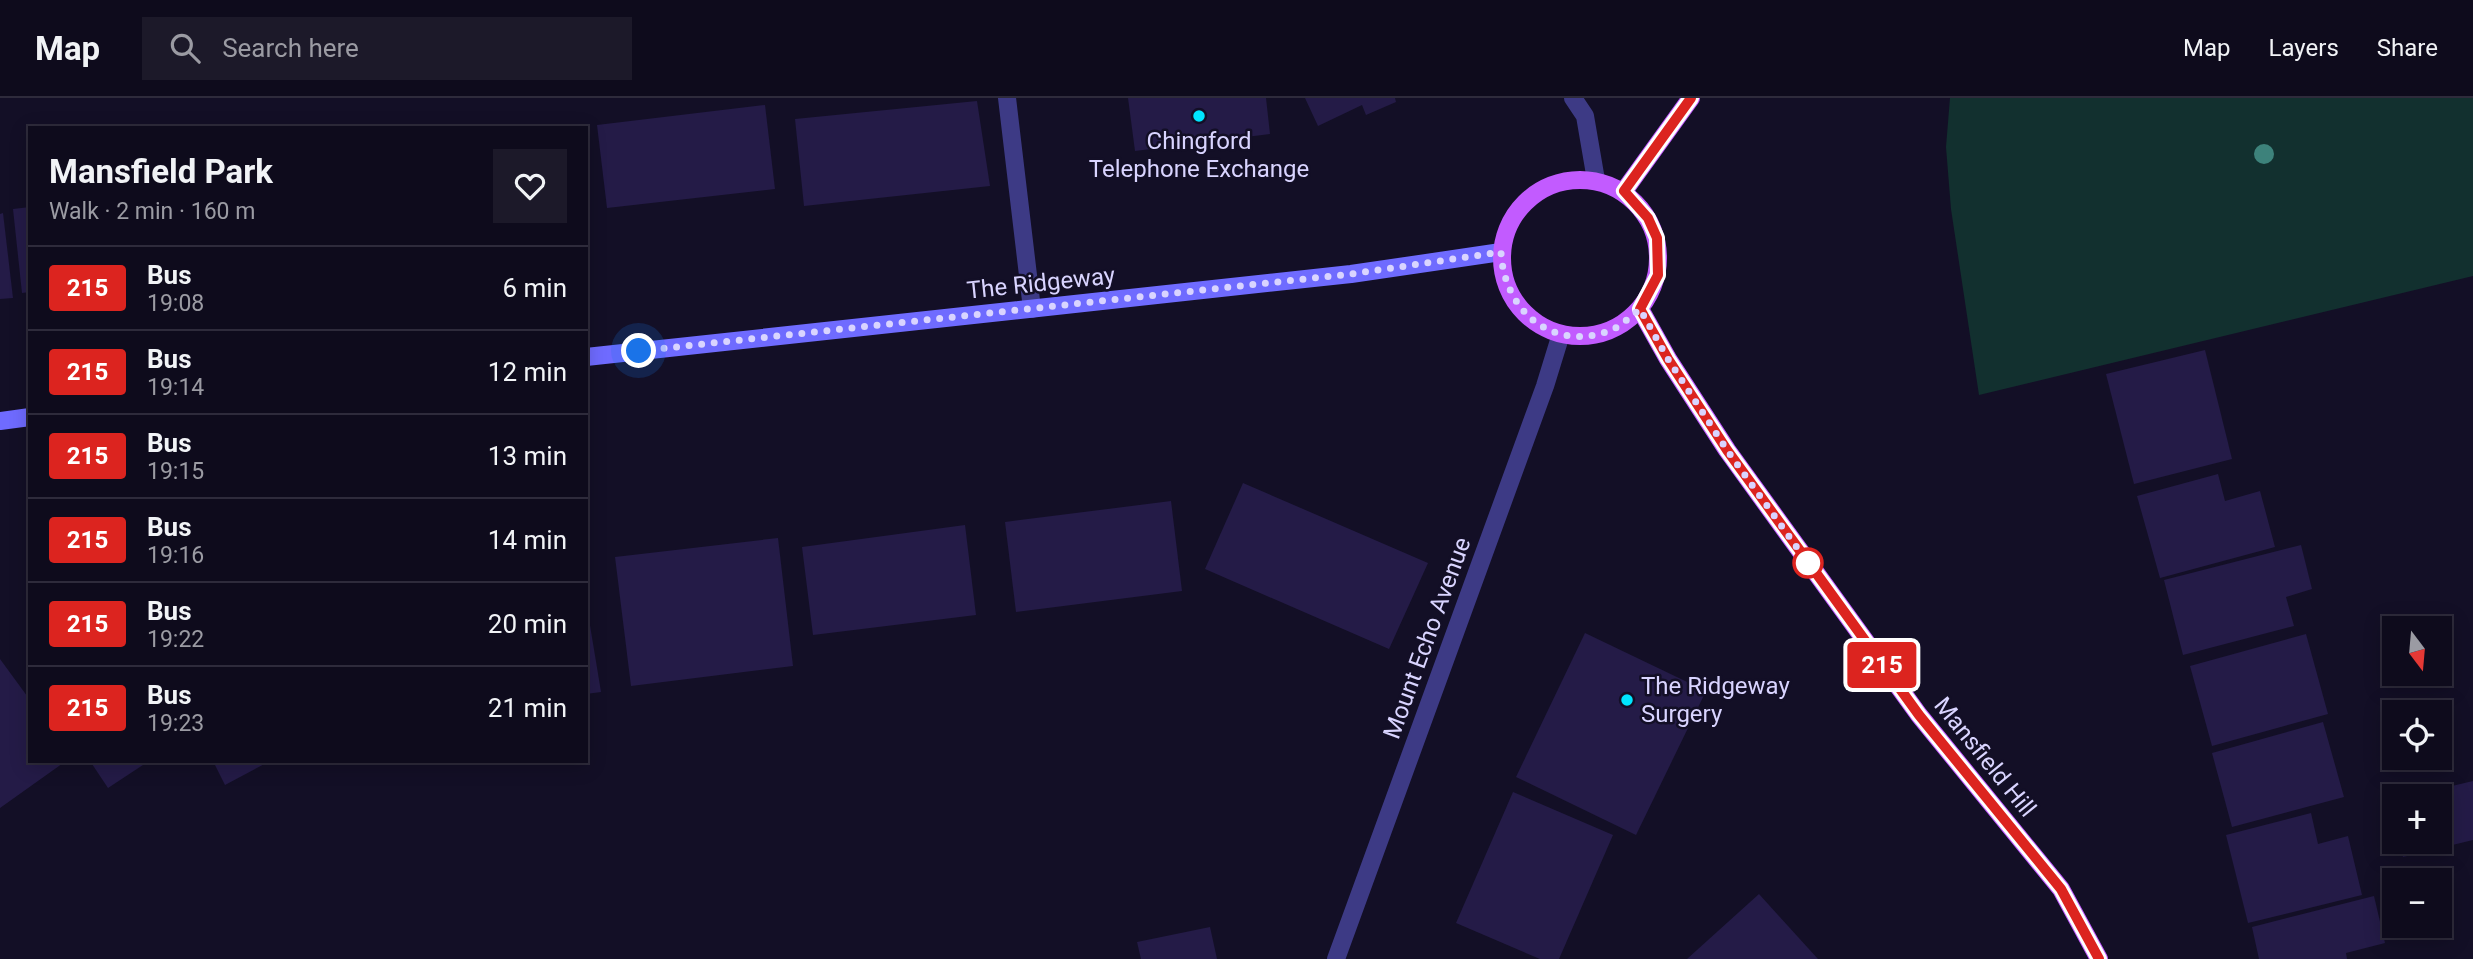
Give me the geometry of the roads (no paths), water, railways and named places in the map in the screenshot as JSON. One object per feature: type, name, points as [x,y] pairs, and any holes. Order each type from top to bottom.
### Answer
[{"type":"main road","points":[[1624,191],[1691,98]]},
{"type":"main road","points":[[1596,180],[1624,191],[1648,218],[1657,238],[1658,275],[1640,309],[1611,331],[1584,336],[1561,334],[1542,327],[1526,315],[1512,298],[1502,271],[1501,252],[1510,222],[1523,203],[1552,183],[1596,180]]},
{"type":"main road","name":"The Ridgeway","points":[[588,357],[1351,274],[1501,252]]},
{"type":"main road","name":"Mansfield Hill","points":[[1640,309],[1668,359],[1727,450],[1919,715],[2061,889],[2099,959]]},
{"type":"main road","points":[[0,421],[28,417]]},
{"type":"street","points":[[1007,98],[1032,309]]},
{"type":"street","points":[[1573,98],[1586,116],[1596,180]]},
{"type":"street","name":"Mount Echo Avenue","points":[[1336,959],[1545,386],[1561,334]]},
{"type":"place","name":"Chingford Telephone Exchange","points":[[1199,116]]},
{"type":"place","name":"The Ridgeway Surgery","points":[[1627,700]]}]
